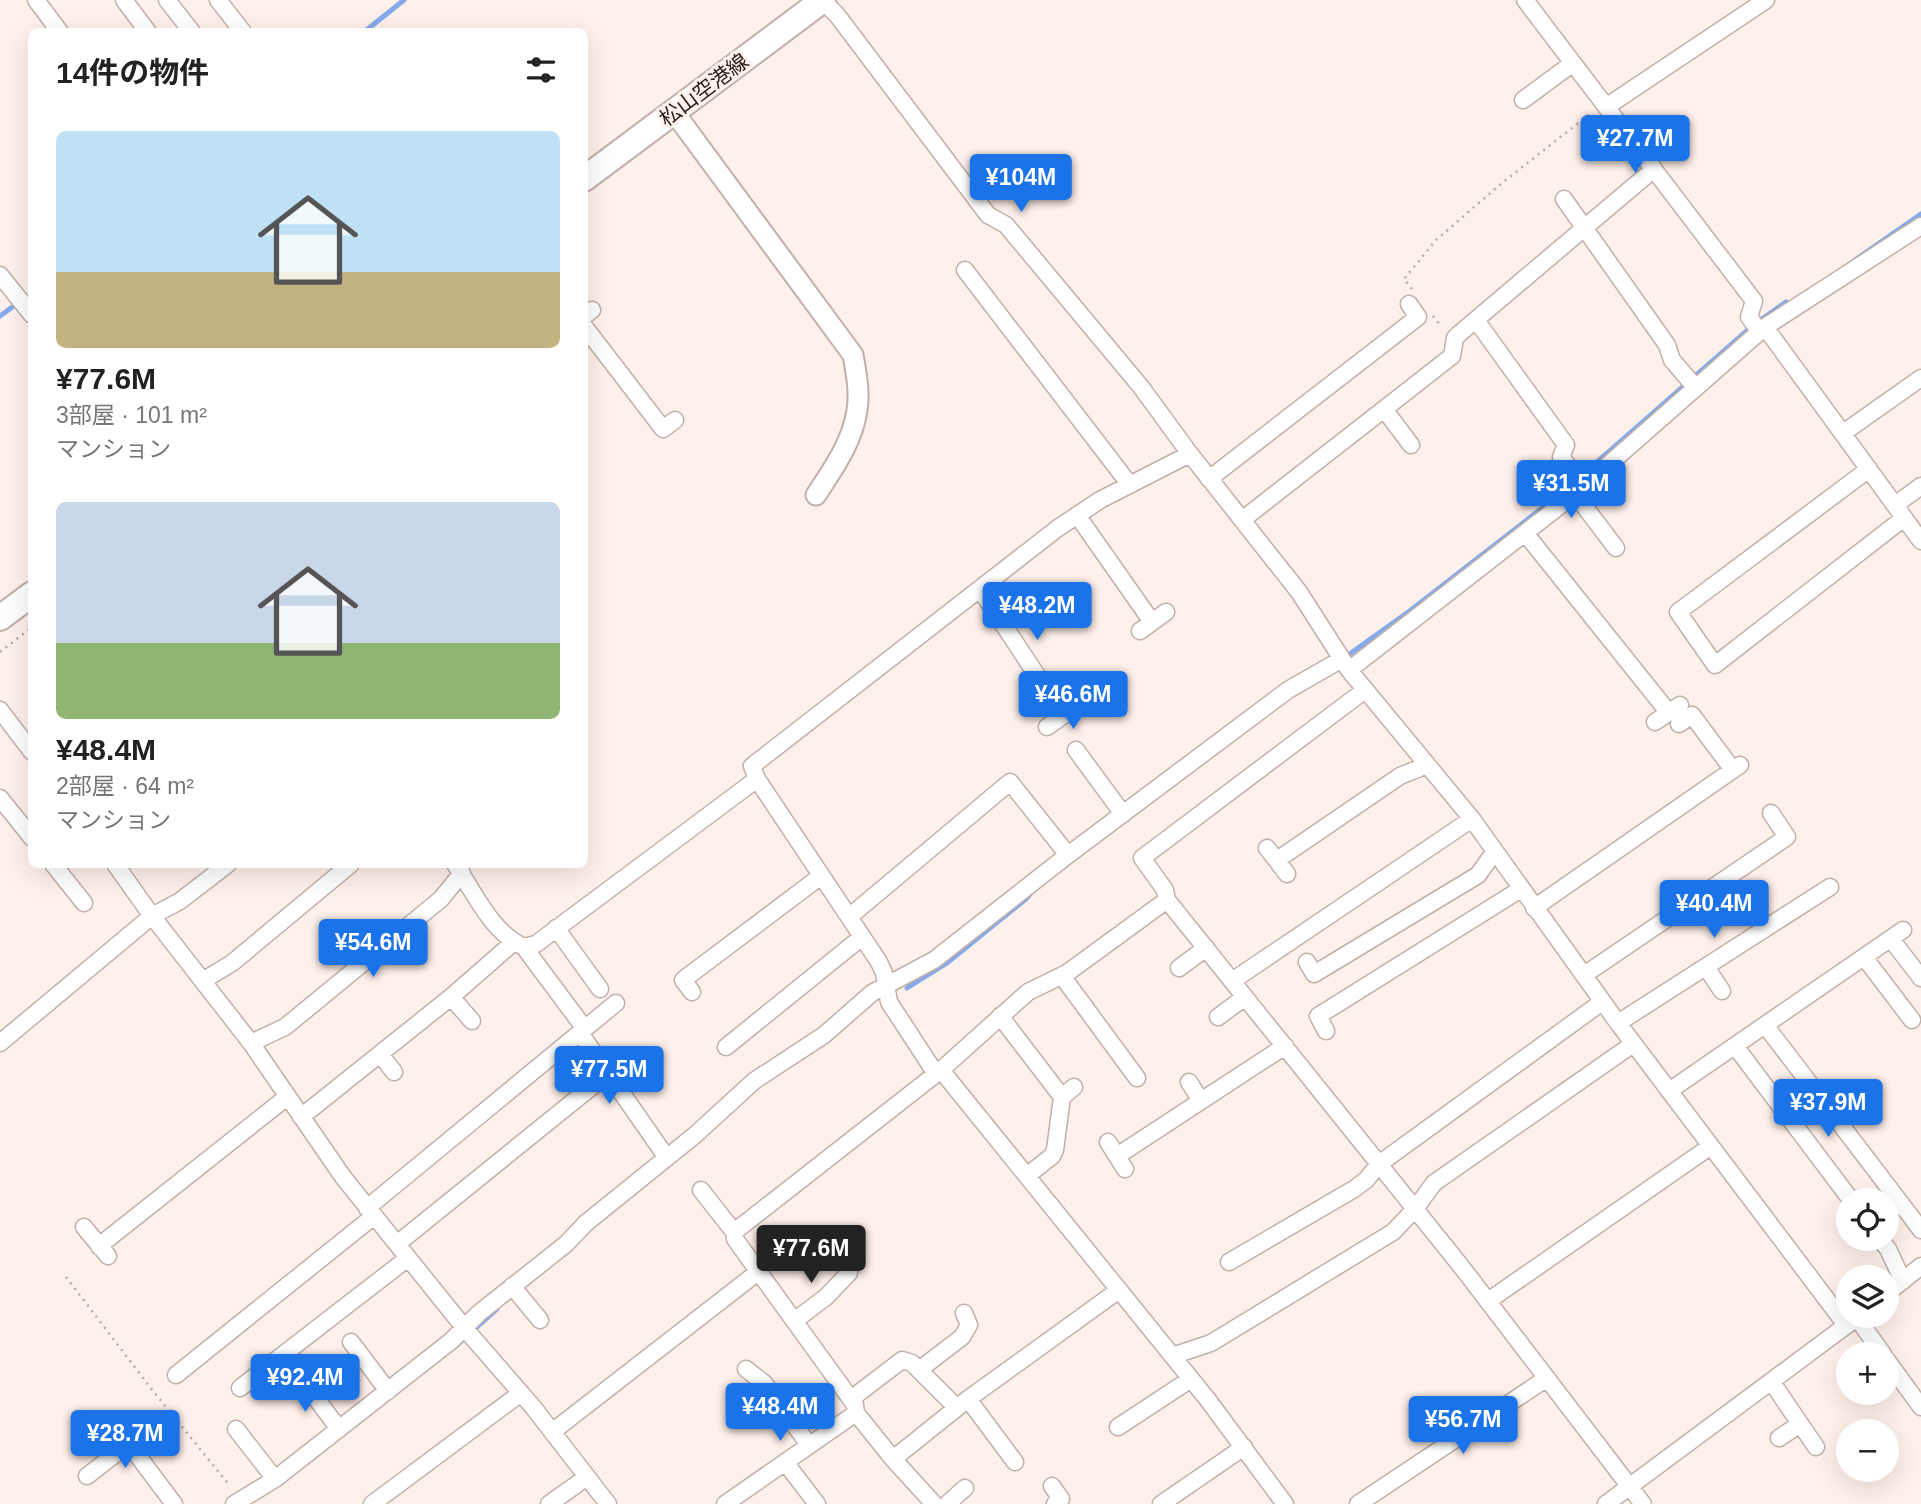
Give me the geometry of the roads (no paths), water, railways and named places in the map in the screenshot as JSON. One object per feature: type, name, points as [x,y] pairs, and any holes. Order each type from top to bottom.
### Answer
[{"type":"main road","name":"松山空港線","points":[[588,176],[822,0]]},
{"type":"main road","points":[[0,618],[28,597]]},
{"type":"street","points":[[36,0],[57,28]]},
{"type":"street","points":[[124,0],[144,28]]},
{"type":"street","points":[[167,0],[189,28]]},
{"type":"street","points":[[218,0],[240,28]]},
{"type":"street","points":[[822,0],[837,15],[988,215],[1006,225],[1141,387],[1189,454],[1300,592],[1345,664],[1472,820],[1602,1002],[1710,1146],[1836,1298]]},
{"type":"street","points":[[1525,0],[1605,105],[1698,245]]},
{"type":"street","points":[[1605,105],[1766,0]]},
{"type":"street","points":[[1523,100],[1573,63]]},
{"type":"street","points":[[674,113],[853,355],[858,410],[850,435],[816,495]]},
{"type":"street","points":[[1242,520],[1452,356],[1455,338],[1650,172]]},
{"type":"street","points":[[1650,172],[1754,301],[1749,317],[1763,330],[1843,433],[1921,541]]},
{"type":"street","points":[[1564,199],[1667,345],[1672,360],[1691,382]]},
{"type":"street","points":[[238,1502],[275,1479],[468,1332],[512,1286],[566,1244],[586,1223],[667,1158],[754,1081],[824,1035],[856,1006],[886,985],[934,960],[1068,855],[1288,690],[1345,664],[1525,533],[1691,382],[1763,330],[1921,226]]},
{"type":"street","points":[[965,270],[1020,342],[1084,411],[1130,485]]},
{"type":"street","points":[[0,275],[28,311]]},
{"type":"street","points":[[979,288],[992,277]]},
{"type":"street","points":[[1209,478],[1418,317],[1414,301]]},
{"type":"street","points":[[1476,320],[1566,445],[1561,457],[1616,548]]},
{"type":"street","points":[[1020,342],[1035,332]]},
{"type":"street","points":[[588,333],[619,386],[663,429],[675,420]]},
{"type":"street","points":[[1843,433],[1921,378]]},
{"type":"street","points":[[1384,409],[1411,445]]},
{"type":"street","points":[[1189,454],[1077,516],[752,766],[757,779],[879,962],[884,973],[889,1002],[938,1072],[1028,1175],[1191,1379],[1244,1447],[1278,1501]]},
{"type":"street","points":[[1869,469],[1678,612],[1715,665],[1900,512],[1921,486]]},
{"type":"street","points":[[1077,516],[1146,627],[1166,612]]},
{"type":"street","points":[[1525,533],[1676,714]]},
{"type":"street","points":[[980,589],[1063,715]]},
{"type":"street","points":[[1592,616],[1605,605]]},
{"type":"street","points":[[1365,690],[1142,858],[1165,890],[1167,900],[1488,1301],[1643,1504]]},
{"type":"street","points":[[1047,727],[1078,705]]},
{"type":"street","points":[[0,710],[28,747]]},
{"type":"street","points":[[1534,908],[1737,768],[1692,715],[1676,714],[1655,722]]},
{"type":"street","points":[[1076,750],[1122,814]]},
{"type":"street","points":[[1287,874],[1272,854],[1366,799],[1399,776],[1427,765]]},
{"type":"street","points":[[301,1117],[519,945],[536,944],[757,779]]},
{"type":"street","points":[[849,917],[1010,782],[1068,855]]},
{"type":"street","points":[[1355,785],[1366,799]]},
{"type":"street","points":[[3,806],[28,834]]},
{"type":"street","points":[[1584,975],[1787,837],[1771,813]]},
{"type":"street","points":[[1232,981],[1472,820]]},
{"type":"street","points":[[1307,962],[1314,974],[1478,874],[1495,851]]},
{"type":"street","points":[[55,868],[65,891],[84,904]]},
{"type":"street","points":[[118,868],[251,1043],[343,1178],[608,1504]]},
{"type":"street","points":[[204,981],[232,963],[346,868]]},
{"type":"street","points":[[251,1043],[285,1027],[442,899],[458,869],[497,926],[519,945],[583,1031],[667,1158]]},
{"type":"street","points":[[3,1034],[91,978],[152,916],[227,870]]},
{"type":"street","points":[[692,992],[684,981],[742,926],[821,876]]},
{"type":"street","points":[[1430,884],[1439,898]]},
{"type":"street","points":[[1618,1023],[1830,887]]},
{"type":"street","points":[[1326,1031],[1318,1016],[1376,980],[1446,946],[1521,889]]},
{"type":"street","points":[[734,1232],[821,1167],[856,1134],[938,1072],[1028,992],[1062,976],[1167,900]]},
{"type":"street","points":[[556,928],[600,989]]},
{"type":"street","points":[[1358,928],[1367,942]]},
{"type":"street","points":[[1669,1091],[1897,934],[1921,978]]},
{"type":"street","points":[[726,1046],[862,937]]},
{"type":"street","points":[[1179,968],[1206,948]]},
{"type":"street","points":[[1864,957],[1912,1020]]},
{"type":"street","points":[[1706,967],[1722,991]]},
{"type":"street","points":[[1062,976],[1137,1079]]},
{"type":"street","points":[[1376,980],[1385,994]]},
{"type":"street","points":[[451,997],[471,1021]]},
{"type":"street","points":[[1218,1017],[1245,997]]},
{"type":"street","points":[[1229,1262],[1240,1246],[1308,1208],[1366,1180],[1379,1164],[1602,1002]]},
{"type":"street","points":[[176,1375],[195,1369],[278,1304],[371,1212],[616,1003]]},
{"type":"street","points":[[1000,1016],[1068,1092],[1055,1150],[1052,1156],[1028,1175]]},
{"type":"street","points":[[1765,1025],[1921,1230]]},
{"type":"street","points":[[1172,1356],[1211,1343],[1393,1232],[1415,1209],[1434,1183],[1495,1150],[1568,1099],[1633,1044]]},
{"type":"street","points":[[1117,1156],[1285,1046]]},
{"type":"street","points":[[1735,1046],[1843,1188]]},
{"type":"street","points":[[380,1054],[394,1072]]},
{"type":"street","points":[[1112,1073],[1126,1063]]},
{"type":"street","points":[[1189,1082],[1201,1101]]},
{"type":"street","points":[[397,1244],[499,1162],[584,1086]]},
{"type":"street","points":[[84,1227],[104,1251],[196,1179],[287,1097]]},
{"type":"street","points":[[1488,1301],[1710,1146]]},
{"type":"street","points":[[488,1148],[499,1162]]},
{"type":"street","points":[[701,1190],[734,1232],[734,1240],[853,1406],[893,1459],[934,1504]]},
{"type":"street","points":[[1889,1251],[1903,1281]]},
{"type":"street","points":[[243,1379],[360,1285],[408,1258]]},
{"type":"street","points":[[1899,1284],[1921,1266]]},
{"type":"street","points":[[552,1432],[758,1272]]},
{"type":"street","points":[[794,1321],[825,1297],[849,1273]]},
{"type":"street","points":[[512,1286],[540,1320]]},
{"type":"street","points":[[893,1459],[962,1403],[1119,1290]]},
{"type":"street","points":[[919,1370],[962,1337],[969,1325],[964,1313]]},
{"type":"street","points":[[1606,1504],[1843,1328]]},
{"type":"street","points":[[1861,1328],[1873,1342]]},
{"type":"street","points":[[351,1342],[388,1391]]},
{"type":"street","points":[[725,1504],[809,1445],[902,1360],[912,1363],[962,1403],[1015,1462]]},
{"type":"street","points":[[746,1369],[764,1383],[809,1445]]},
{"type":"street","points":[[1899,1377],[1921,1407]]},
{"type":"street","points":[[301,1378],[339,1429]]},
{"type":"street","points":[[1358,1504],[1547,1378]]},
{"type":"street","points":[[1118,1427],[1191,1379]]},
{"type":"street","points":[[1771,1381],[1816,1447]]},
{"type":"street","points":[[372,1504],[521,1394]]},
{"type":"street","points":[[1779,1438],[1800,1424]]},
{"type":"street","points":[[236,1429],[275,1479]]},
{"type":"street","points":[[87,1476],[134,1440],[174,1504]]},
{"type":"street","points":[[1161,1504],[1244,1447]]},
{"type":"street","points":[[785,1462],[817,1504]]},
{"type":"street","points":[[549,1504],[587,1477]]},
{"type":"street","points":[[1052,1486],[1061,1499],[1055,1504]]},
{"type":"street","points":[[947,1504],[965,1488]]},
{"type":"waterway","points":[[369,28],[404,0]]},
{"type":"waterway","points":[[1855,260],[1921,214]]},
{"type":"waterway","points":[[1759,321],[1786,302]]},
{"type":"waterway","points":[[0,316],[15,305]]},
{"type":"waterway","points":[[1351,653],[1564,491],[1749,329]]},
{"type":"waterway","points":[[907,988],[947,963],[1027,898],[1032,891]]},
{"type":"waterway","points":[[455,1347],[497,1309]]}]
